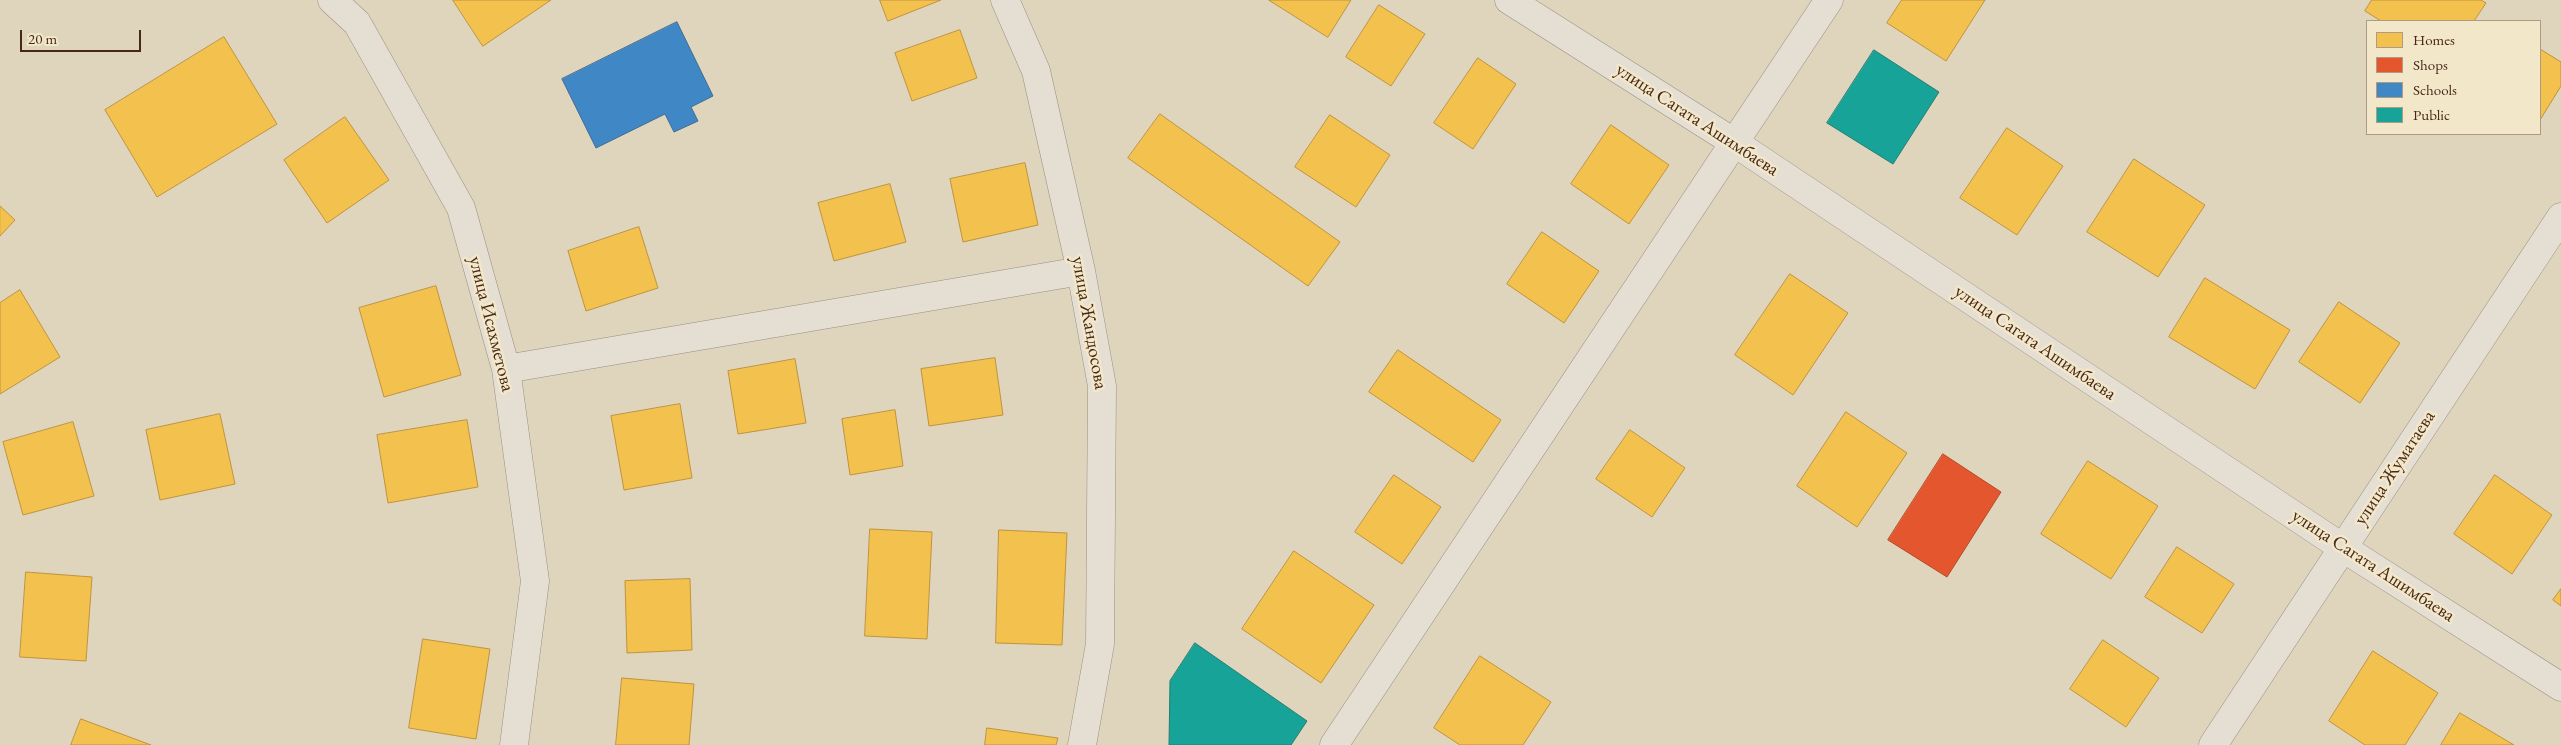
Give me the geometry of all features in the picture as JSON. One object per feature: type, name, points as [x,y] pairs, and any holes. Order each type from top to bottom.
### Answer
[{"type":"street","name":"улица Исахметова","points":[[332,0],[357,23],[462,208],[506,369],[535,581],[514,745]]},
{"type":"street","name":"улица Жандосова","points":[[1004,0],[1036,71],[1081,271],[1102,386],[1100,644],[1082,745]]},
{"type":"street","name":"улица Сагата Ашимбаева","points":[[1509,0],[1735,143],[2343,548],[2561,687]]},
{"type":"street","points":[[1342,742],[1829,0]]},
{"type":"street","name":"улица Жуматаева","points":[[2213,745],[2561,217]]},
{"type":"street","points":[[506,369],[1081,271]]},
{"type":"building: Homes","points":[[453,0],[551,0],[483,46]]},
{"type":"building: Homes","points":[[880,0],[941,0],[888,21]]},
{"type":"building: Homes","points":[[1269,0],[1351,0],[1328,37]]},
{"type":"building: Homes","points":[[1902,0],[1985,0],[1946,61],[1887,23]]},
{"type":"building: Homes","points":[[2372,0],[2481,0],[2486,3],[2475,20],[2379,20],[2365,11]]},
{"type":"building: Homes","points":[[1379,5],[1425,34],[1391,86],[1346,57]]},
{"type":"building: Homes","points":[[960,30],[977,78],[912,101],[895,53]]},
{"type":"building: Homes","points":[[224,37],[277,124],[157,197],[105,110]]},
{"type":"building: Homes","points":[[2541,50],[2561,62],[2561,86],[2541,118]]},
{"type":"building: Homes","points":[[1478,58],[1516,84],[1473,149],[1434,123]]},
{"type":"building: Homes","points":[[1160,114],[1340,242],[1308,286],[1128,158]]},
{"type":"building: Homes","points":[[1330,115],[1390,155],[1356,207],[1295,167]]},
{"type":"building: Homes","points":[[345,117],[389,180],[327,223],[284,160]]},
{"type":"building: Homes","points":[[1611,125],[1669,165],[1629,224],[1571,184]]},
{"type":"building: Homes","points":[[2007,128],[2063,166],[2017,235],[1960,198]]},
{"type":"building: Homes","points":[[2134,159],[2205,205],[2158,277],[2087,232]]},
{"type":"building: Homes","points":[[1025,163],[1038,225],[963,242],[950,179]]},
{"type":"building: Homes","points":[[890,184],[906,242],[834,261],[818,203]]},
{"type":"building: Homes","points":[[0,206],[15,220],[0,236]]},
{"type":"building: Homes","points":[[639,227],[658,288],[586,311],[568,251]]},
{"type":"building: Homes","points":[[1542,232],[1599,271],[1564,323],[1507,284]]},
{"type":"building: Homes","points":[[1790,274],[1848,313],[1793,395],[1735,355]]},
{"type":"building: Homes","points":[[2205,278],[2290,330],[2255,389],[2169,337]]},
{"type":"building: Homes","points":[[436,286],[461,375],[384,397],[359,308]]},
{"type":"building: Homes","points":[[20,290],[60,357],[0,394],[0,303]]},
{"type":"building: Homes","points":[[2339,302],[2400,343],[2360,403],[2299,362]]},
{"type":"building: Homes","points":[[1398,350],[1501,420],[1473,462],[1369,392]]},
{"type":"building: Homes","points":[[995,358],[1003,415],[929,426],[921,369]]},
{"type":"building: Homes","points":[[795,359],[806,423],[738,434],[728,371]]},
{"type":"building: Homes","points":[[680,404],[692,478],[624,490],[611,416]]},
{"type":"building: Homes","points":[[895,410],[903,466],[850,475],[842,419]]},
{"type":"building: Homes","points":[[1846,412],[1907,453],[1857,527],[1797,486]]},
{"type":"building: Homes","points":[[220,414],[235,484],[160,500],[146,430]]},
{"type":"building: Homes","points":[[467,420],[478,487],[388,503],[377,435]]},
{"type":"building: Homes","points":[[73,422],[94,496],[23,515],[3,442]]},
{"type":"building: Homes","points":[[1630,430],[1685,468],[1652,517],[1596,479]]},
{"type":"building: Homes","points":[[2088,461],[2158,506],[2111,579],[2041,534]]},
{"type":"building: Homes","points":[[1394,475],[1441,507],[1402,564],[1355,532]]},
{"type":"building: Homes","points":[[2495,475],[2552,515],[2512,574],[2454,534]]},
{"type":"building: Homes","points":[[870,529],[932,532],[927,639],[865,636]]},
{"type":"building: Homes","points":[[999,530],[1067,533],[1062,645],[996,643]]},
{"type":"building: Homes","points":[[2177,547],[2234,584],[2202,633],[2145,597]]},
{"type":"building: Homes","points":[[1294,551],[1374,605],[1321,683],[1242,629]]},
{"type":"building: Homes","points":[[26,572],[92,577],[86,661],[20,657]]},
{"type":"building: Homes","points":[[690,579],[692,650],[627,653],[625,581]]},
{"type":"building: Homes","points":[[2561,589],[2561,606],[2553,600]]},
{"type":"building: Homes","points":[[423,639],[490,649],[476,739],[409,728]]},
{"type":"building: Homes","points":[[2103,640],[2159,678],[2126,727],[2070,689]]},
{"type":"building: Homes","points":[[2373,651],[2438,693],[2405,745],[2365,745],[2329,721]]},
{"type":"building: Homes","points":[[1480,656],[1551,702],[1523,745],[1460,745],[1434,728]]},
{"type":"building: Homes","points":[[622,678],[694,684],[689,745],[616,745]]},
{"type":"building: Homes","points":[[2460,713],[2514,745],[2441,745]]},
{"type":"building: Homes","points":[[81,719],[151,745],[71,745]]},
{"type":"building: Homes","points":[[987,728],[1058,738],[1056,745],[985,745]]},
{"type":"building: Shops","points":[[1943,454],[2001,492],[1947,577],[1888,540]]},
{"type":"building: Schools","points":[[677,22],[713,96],[691,107],[698,121],[674,132],[665,114],[596,148],[562,79]]},
{"type":"building: Public","points":[[1874,50],[1939,92],[1893,164],[1827,123]]},
{"type":"building: Public","points":[[1195,643],[1307,721],[1291,745],[1169,745],[1170,681]]}]
